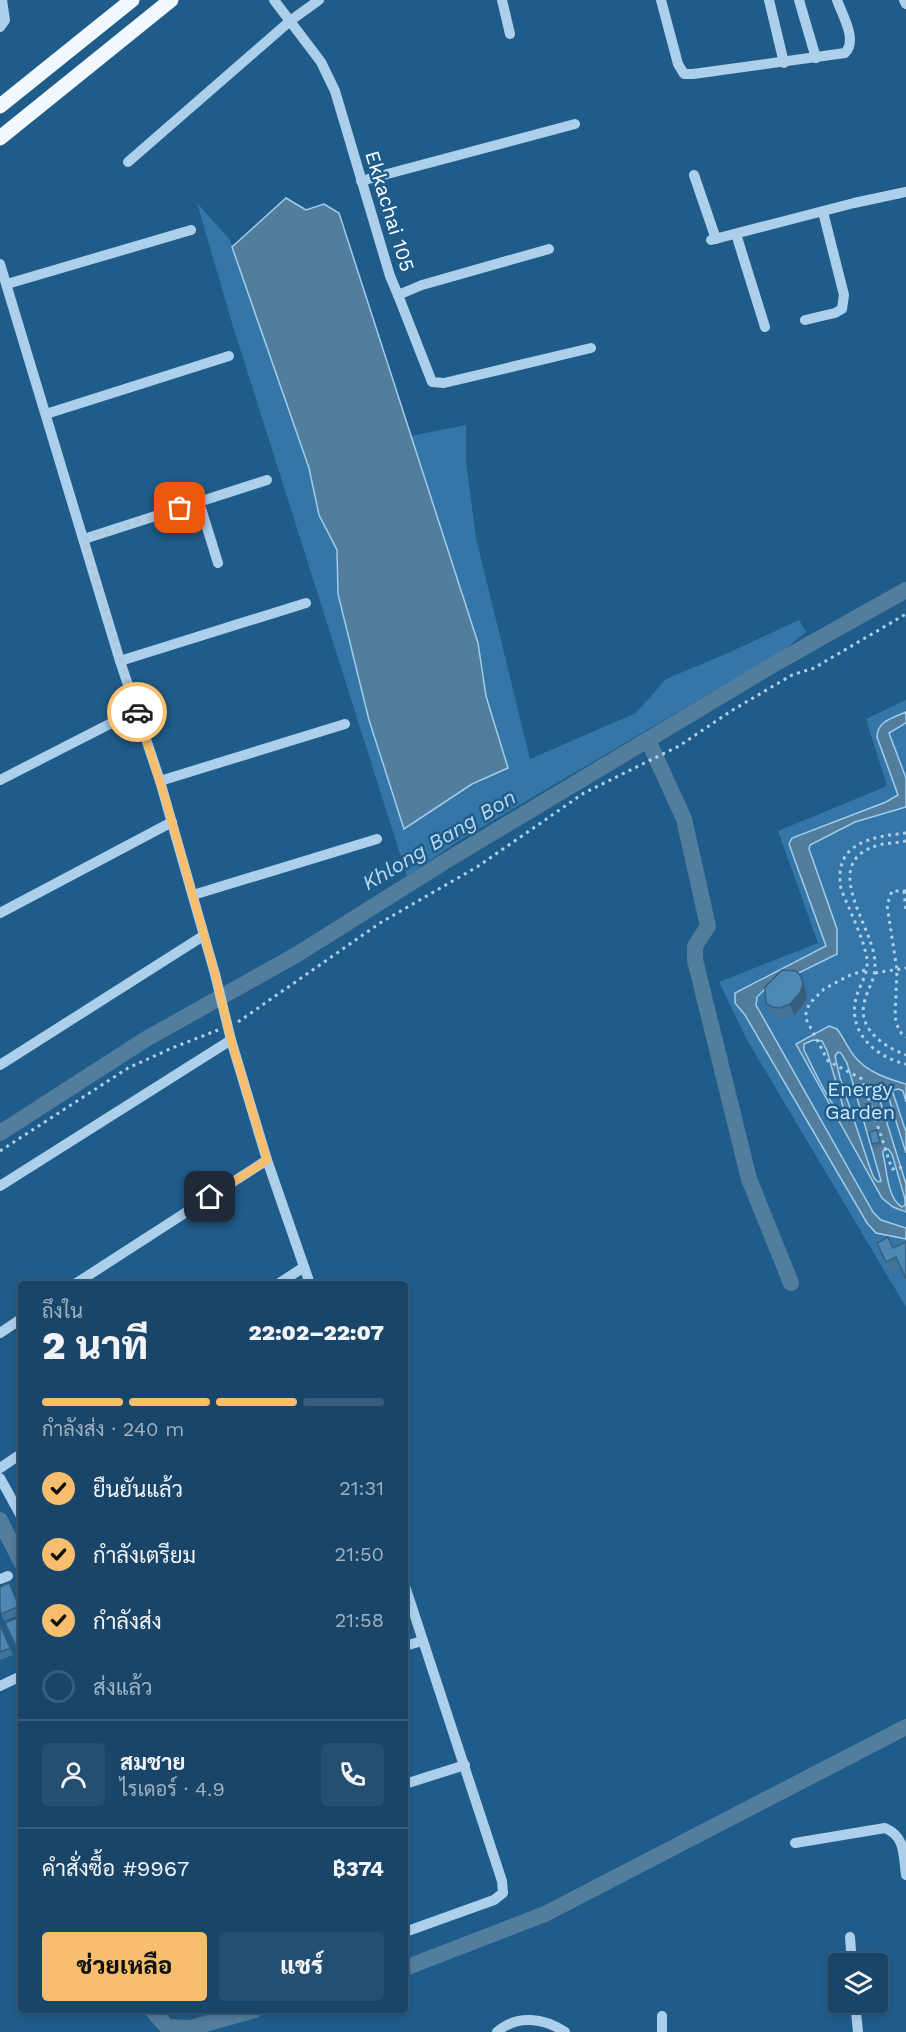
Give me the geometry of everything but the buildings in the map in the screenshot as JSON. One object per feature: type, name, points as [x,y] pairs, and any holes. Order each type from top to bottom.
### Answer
[{"type":"main road","points":[[0,106],[132,0]]},
{"type":"main road","points":[[0,138],[171,0]]},
{"type":"street","points":[[0,27],[5,20],[2,0]]},
{"type":"street","name":"Ekkachai 105","points":[[274,0],[321,62],[335,91],[390,276],[398,295],[422,285],[549,249]]},
{"type":"street","points":[[128,162],[290,21],[319,0]]},
{"type":"street","points":[[502,0],[510,33]]},
{"type":"street","points":[[661,0],[678,64],[684,74],[784,63],[845,53],[851,45],[850,37],[837,0]]},
{"type":"street","points":[[769,0],[784,63]]},
{"type":"street","points":[[799,0],[816,58]]},
{"type":"street","points":[[904,0],[906,4]]},
{"type":"street","points":[[361,181],[575,124]]},
{"type":"street","points":[[694,175],[714,240],[906,192]]},
{"type":"street","points":[[805,320],[835,313],[842,309],[844,295],[823,212]]},
{"type":"street","points":[[7,284],[191,230]]},
{"type":"street","points":[[736,234],[765,327]]},
{"type":"street","points":[[0,264],[120,661],[160,781],[215,974],[231,1040],[267,1160],[309,1281]]},
{"type":"street","points":[[398,295],[432,382],[444,383],[591,348]]},
{"type":"street","points":[[46,414],[230,356]]},
{"type":"street","points":[[84,539],[267,480]]},
{"type":"street","points":[[200,502],[218,563]]},
{"type":"street","points":[[120,661],[306,603]]},
{"type":"street","points":[[0,780],[137,710]]},
{"type":"street","points":[[160,781],[345,724]]},
{"type":"street","points":[[0,914],[172,822]]},
{"type":"street","points":[[193,894],[377,839]]},
{"type":"street","points":[[0,1065],[203,936]]},
{"type":"street","points":[[0,1186],[231,1040]]},
{"type":"street","points":[[80,1281],[267,1160]]},
{"type":"street","points":[[283,1281],[304,1267]]},
{"type":"street","points":[[0,1333],[18,1321]]},
{"type":"street","points":[[0,1468],[18,1456]]},
{"type":"street","points":[[0,1478],[18,1510]]},
{"type":"street","points":[[408,1596],[465,1765],[502,1881],[503,1893],[494,1900],[408,1931]]},
{"type":"street","points":[[408,1645],[422,1641]]},
{"type":"street","points":[[0,1686],[18,1677]]},
{"type":"street","points":[[408,1783],[465,1765]]},
{"type":"street","points":[[795,1843],[885,1828],[895,1832],[900,1839],[906,1875]]},
{"type":"street","points":[[850,1937],[851,1953]]},
{"type":"street","points":[[856,2013],[858,2032]]},
{"type":"street","points":[[662,2016],[662,2032]]},
{"type":"street","points":[[497,2032],[507,2023],[527,2020],[543,2021],[566,2032]]},
{"type":"path","points":[[0,1151],[128,1068],[242,1020],[380,923],[477,867],[584,793],[679,746],[731,711],[792,675],[814,668],[906,614]]},
{"type":"path","points":[[906,833],[862,841],[852,848],[842,862],[839,877],[841,889],[867,960],[855,1002],[855,1024],[871,1047],[887,1058],[906,1064]]},
{"type":"path","points":[[906,841],[878,845],[858,856],[851,866],[849,878],[850,889],[871,944],[875,973],[862,1012],[865,1022],[879,1040],[889,1048],[906,1055]]},
{"type":"path","points":[[906,911],[905,891],[892,891],[887,905],[897,970],[895,1017],[899,1031],[906,1037]]},
{"type":"path","points":[[875,973],[906,968]]},
{"type":"path","points":[[866,970],[848,976],[824,989],[809,1004],[806,1019],[828,1060],[862,1079],[892,1169],[906,1167]]},
{"type":"green space","points":[[197,203],[230,240],[309,468],[319,515],[337,550],[338,594],[369,720],[404,829],[472,784],[508,768],[486,696],[478,643],[411,436],[466,425],[466,462],[476,538],[530,759],[636,713],[666,679],[799,620],[806,632],[785,649],[460,840],[407,876],[232,323]]},
{"type":"green space","name":"Energy Garden","points":[[906,700],[906,1307],[747,1040],[719,982],[818,943],[778,831],[887,786],[866,719]]},
{"type":"shaded area","points":[[286,198],[306,210],[324,204],[339,213],[478,643],[486,696],[508,768],[472,784],[404,829],[369,720],[338,594],[337,550],[319,515],[309,468],[232,247]]},
{"type":"shaded area","points":[[906,712],[906,723],[889,733],[906,778],[906,807],[855,822],[810,845],[809,849],[837,929],[837,954],[764,990],[757,997],[756,1005],[873,1212],[881,1220],[906,1228],[906,1239],[876,1233],[867,1223],[745,1015],[735,1003],[735,993],[826,946],[789,844],[792,838],[886,802],[898,795],[877,737],[883,724]]},
{"type":"shaded area","points":[[829,1026],[837,1029],[853,1054],[866,1067],[906,1084],[906,1102],[903,1091],[892,1090],[906,1132],[906,1153],[886,1089],[880,1087],[877,1091],[906,1184],[906,1212],[893,1207],[882,1198],[796,1044]],"holes":[[[813,1040],[822,1041],[827,1051],[846,1117],[843,1117],[831,1102],[804,1050],[804,1044]],[[838,1052],[841,1053],[847,1063],[881,1181],[878,1182],[874,1178],[870,1168],[835,1056]],[[888,1149],[892,1154],[905,1199],[905,1205],[902,1207],[890,1191],[883,1151]]]},
{"type":"waterway","name":"Khlong Bang Bon","points":[[0,1133],[146,1039],[296,955],[449,859],[776,663],[906,590]]},
{"type":"waterway","points":[[648,740],[684,819],[708,926],[695,946],[695,960],[749,1179],[791,1283]]},
{"type":"waterway","points":[[0,1520],[18,1556]]},
{"type":"waterway","points":[[408,1967],[545,1914],[906,1727]]},
{"type":"waterway","points":[[155,2013],[167,2027],[191,2028],[244,2013]]},
{"type":"way so far","points":[[137,712],[84,539],[180,508]]},
{"type":"route","points":[[137,712],[193,894],[231,1040],[267,1160],[210,1197]]}]
